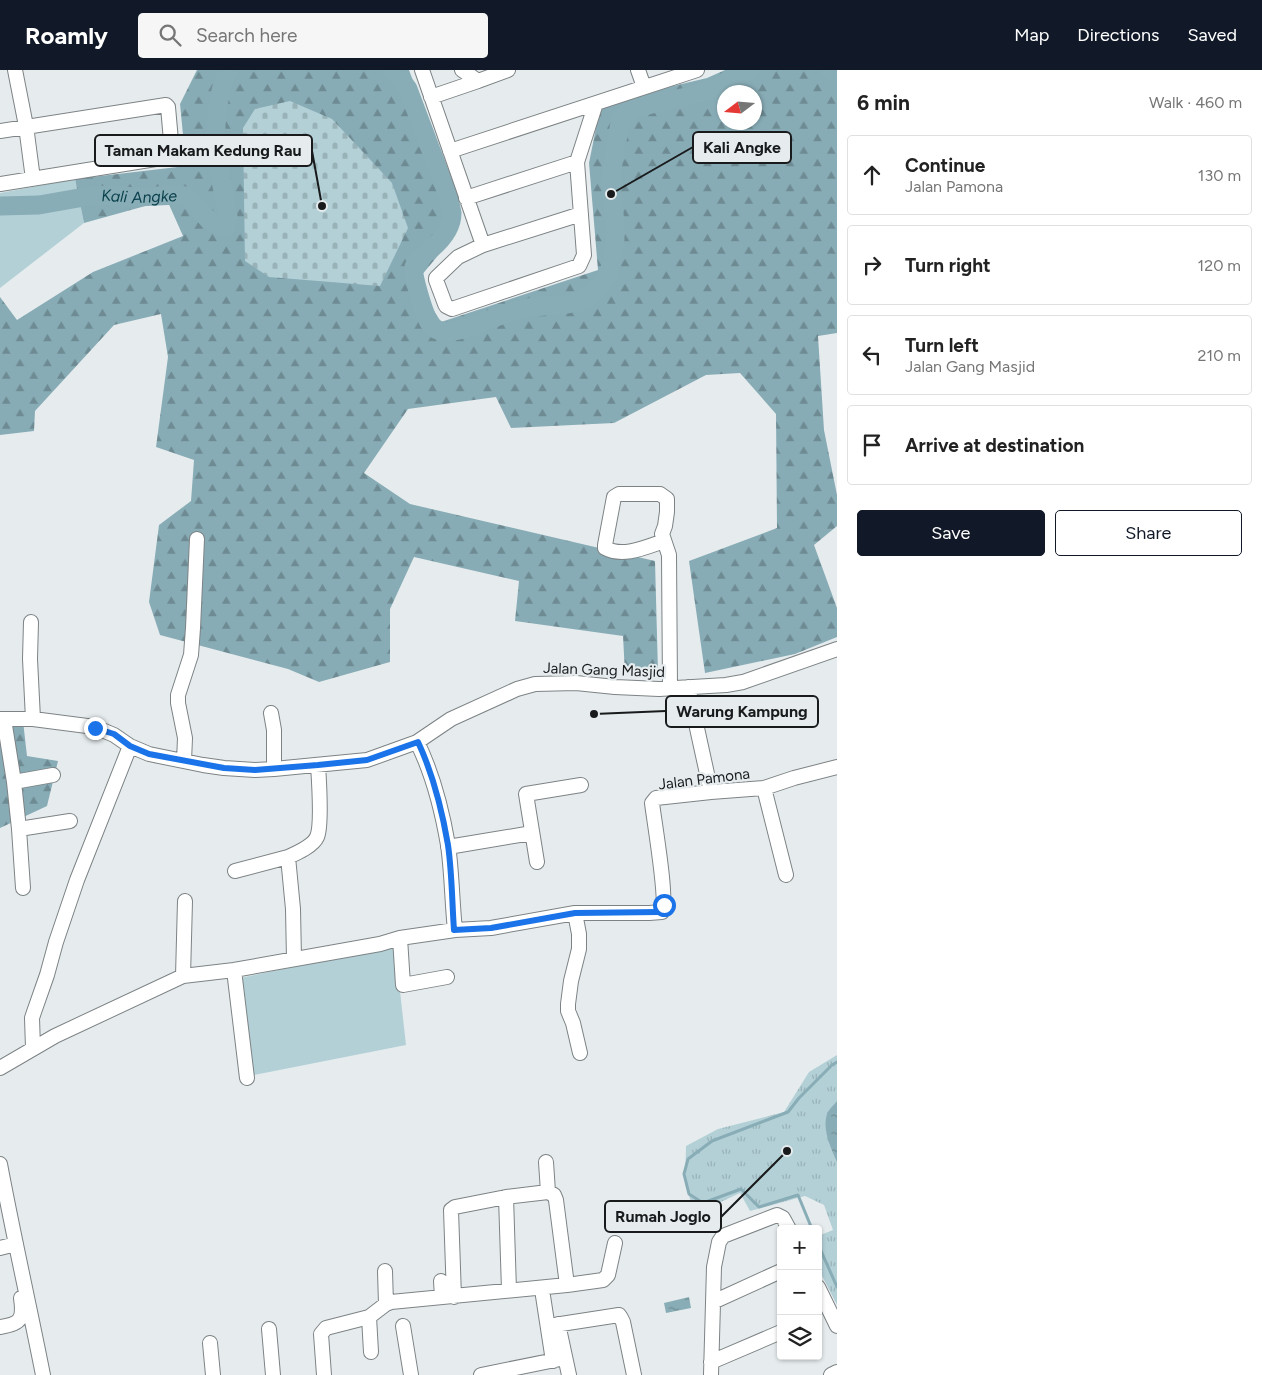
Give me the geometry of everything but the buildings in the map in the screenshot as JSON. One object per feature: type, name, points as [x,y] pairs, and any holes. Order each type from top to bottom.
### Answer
[{"type":"street","points":[[15,70],[26,126],[33,179]]},
{"type":"street","points":[[422,70],[483,245]]},
{"type":"street","points":[[462,70],[478,80]]},
{"type":"street","points":[[431,97],[508,70]]},
{"type":"street","points":[[638,70],[644,88]]},
{"type":"street","points":[[450,151],[697,70]]},
{"type":"street","points":[[581,214],[483,245],[458,257],[436,278],[445,304],[452,308],[579,266],[584,255],[581,214],[577,162],[596,103]]},
{"type":"street","points":[[0,131],[166,105],[168,107],[172,152],[171,155],[0,184]]},
{"type":"street","points":[[466,198],[577,162]]},
{"type":"street","points":[[664,541],[633,551],[614,551],[605,548],[604,545],[614,497],[619,494],[660,494],[665,496],[668,502],[662,534],[669,555],[670,688]]},
{"type":"street","points":[[184,761],[184,738],[178,695],[191,655],[194,628],[197,539]]},
{"type":"street","points":[[31,622],[30,659],[33,719]]},
{"type":"street","name":"Jalan Gang Masjid","points":[[2,719],[33,719],[95,728],[114,734],[130,746],[149,754],[184,761],[224,768],[274,769],[367,760],[418,742],[451,719],[517,689],[535,684],[576,683],[615,688],[726,685],[743,682],[836,653]]},
{"type":"street","points":[[688,687],[711,792]]},
{"type":"street","points":[[271,713],[274,730],[274,769]]},
{"type":"street","points":[[2,719],[14,782],[23,888]]},
{"type":"street","points":[[418,742],[426,759],[443,819],[448,847],[454,930]]},
{"type":"street","points":[[34,1048],[32,1018],[56,942],[77,880],[130,746]]},
{"type":"street","points":[[235,871],[288,857],[317,839],[319,830],[318,765]]},
{"type":"street","name":"Jalan Pamona","points":[[0,1068],[55,1036],[183,976],[234,970],[380,944],[400,938],[454,930],[491,928],[575,913],[662,912],[664,908],[663,891],[652,803],[656,798],[764,788],[837,767]]},
{"type":"street","points":[[14,782],[53,775]]},
{"type":"street","points":[[537,862],[526,794],[581,785]]},
{"type":"street","points":[[764,788],[786,875]]},
{"type":"street","points":[[19,829],[70,821]]},
{"type":"street","points":[[448,847],[532,833]]},
{"type":"street","points":[[288,857],[294,959]]},
{"type":"street","points":[[183,976],[185,901]]},
{"type":"street","points":[[575,913],[580,934],[579,949],[571,981],[568,1011],[573,1022],[580,1053]]},
{"type":"street","points":[[400,938],[403,985],[447,978]]},
{"type":"street","points":[[234,970],[247,1078]]},
{"type":"street","points":[[546,1162],[548,1192]]},
{"type":"street","points":[[0,1164],[43,1375]]},
{"type":"street","points":[[448,1297],[451,1210],[455,1207],[506,1197],[548,1192],[556,1200],[567,1285]]},
{"type":"street","points":[[506,1197],[509,1290]]},
{"type":"street","points":[[777,1334],[711,1369],[714,1267],[719,1242],[723,1236],[775,1215],[780,1215],[786,1223]]},
{"type":"street","points":[[324,1375],[321,1334],[326,1328],[369,1317],[391,1302],[603,1280],[608,1275],[615,1243]]},
{"type":"street","points":[[0,1248],[16,1244]]},
{"type":"street","points":[[385,1271],[386,1304]]},
{"type":"street","points":[[713,1302],[777,1273]]},
{"type":"street","points":[[441,1281],[448,1297]]},
{"type":"street","points":[[0,1327],[13,1325],[23,1312],[18,1282]]},
{"type":"street","points":[[543,1296],[553,1325],[559,1359],[569,1375]]},
{"type":"street","points":[[823,1313],[837,1326]]},
{"type":"street","points":[[553,1325],[618,1315],[623,1322],[634,1375]]},
{"type":"street","points":[[369,1317],[371,1352]]},
{"type":"street","points":[[402,1326],[411,1375]]},
{"type":"street","points":[[269,1329],[273,1375]]},
{"type":"street","points":[[210,1343],[214,1375]]},
{"type":"street","points":[[480,1375],[509,1372],[559,1359]]},
{"type":"street","points":[[830,1375],[837,1372]]},
{"type":"green space","points":[[197,70],[409,70],[455,195],[455,235],[416,282],[441,322],[598,270],[589,163],[601,103],[707,78],[725,70],[837,70],[837,333],[818,336],[824,430],[837,495],[837,526],[814,545],[837,608],[837,637],[795,654],[705,673],[689,561],[777,528],[776,414],[740,373],[706,375],[614,423],[511,428],[496,397],[408,409],[364,473],[410,504],[655,561],[658,672],[625,674],[623,636],[515,621],[519,581],[414,557],[390,609],[390,662],[319,682],[288,669],[160,635],[149,602],[159,525],[191,501],[194,460],[156,447],[168,357],[161,314],[114,325],[35,411],[34,431],[0,435],[0,297],[17,320],[93,272],[183,236],[167,200],[84,223],[75,179],[186,166],[180,104]]},
{"type":"green space","points":[[290,101],[332,119],[392,183],[408,228],[380,286],[269,277],[245,261],[243,128],[255,109]]},
{"type":"green space","points":[[75,179],[84,223],[0,288],[0,193]]},
{"type":"green space","points":[[23,721],[27,756],[58,761],[47,806],[0,828],[0,722]]},
{"type":"green space","points":[[395,946],[406,1045],[254,1075],[240,978]]},
{"type":"green space","points":[[837,1055],[837,1305],[822,1276],[822,1234],[833,1230],[824,1205],[805,1196],[750,1211],[740,1193],[695,1214],[685,1184],[686,1146],[718,1129],[784,1112],[809,1072]]},
{"type":"water","points":[[837,1101],[837,1162],[828,1139],[826,1120],[828,1112]]},
{"type":"water","points":[[689,1297],[691,1308],[666,1313],[664,1303]]},
{"type":"waterway","name":"Kali Angke","points":[[0,206],[39,205],[90,196],[136,197],[178,195],[185,196],[207,218],[221,228],[226,227],[228,217],[219,171],[216,127],[221,92],[224,79],[229,70]]},
{"type":"waterway","name":"Kali Angke","points":[[392,70],[408,89],[449,198],[452,213],[447,231],[417,261],[414,267],[416,284],[427,318],[436,329],[448,332],[470,327],[520,310],[581,300],[598,289],[610,270],[615,247],[614,208],[611,194],[612,176],[619,126],[623,116],[638,108],[703,92],[750,70]]},
{"type":"waterway","name":"Kali Angke","points":[[830,70],[837,72]]},
{"type":"waterway","points":[[810,1225],[798,1195],[759,1207],[741,1189],[703,1203],[689,1194],[684,1174],[688,1159],[712,1141],[788,1112],[799,1098],[837,1062]]},
{"type":"waterway","points":[[822,1253],[837,1287]]},
{"type":"place","name":"Kali Angke","points":[[611,194]]},
{"type":"place","name":"Taman Makam Kedung Rau","points":[[322,206]]},
{"type":"place","name":"Warung Kampung","points":[[594,714]]},
{"type":"place","name":"Rumah Joglo","points":[[787,1151]]},
{"type":"route","points":[[95,728],[114,734],[130,746],[149,754],[203,765],[255,770],[367,760],[418,742],[426,759],[443,819],[448,847],[454,930],[491,928],[575,913],[662,912],[664,905]]}]
